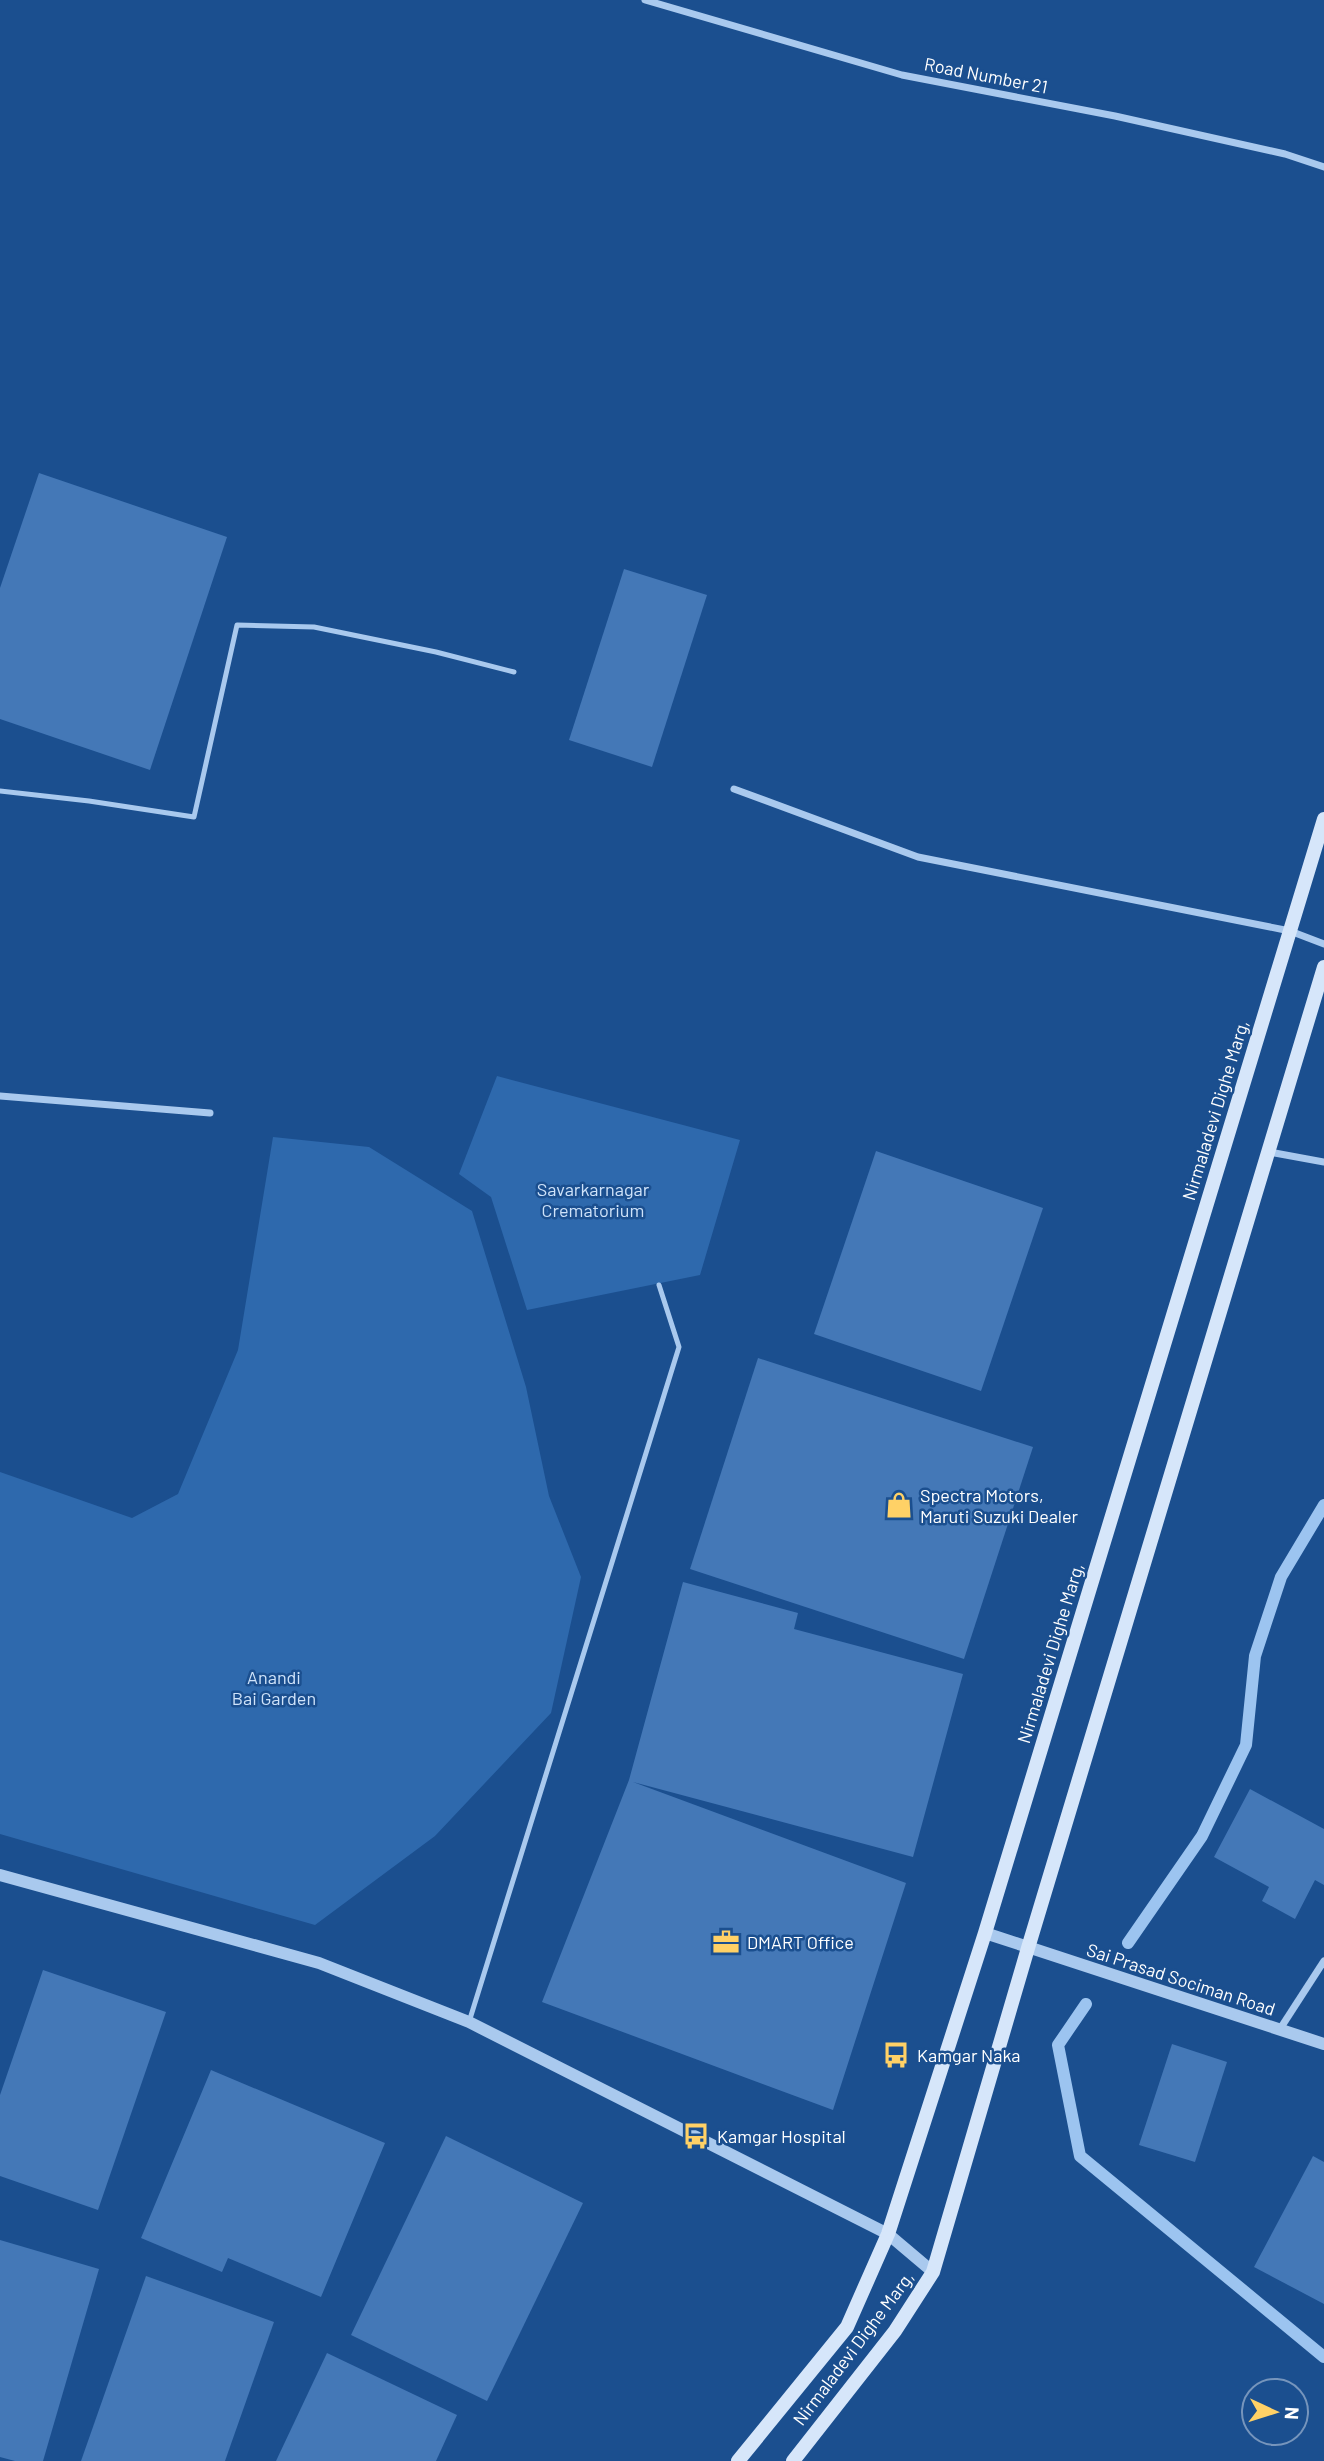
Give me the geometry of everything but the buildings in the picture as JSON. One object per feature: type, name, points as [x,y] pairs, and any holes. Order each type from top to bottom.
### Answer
[{"type":"main road","name":"Nirmaladevi Dighe Marg,","points":[[738,2461],[847,2327],[888,2235],[985,1933],[1324,819]]},
{"type":"main road","name":"Nirmaladevi Dighe Marg,","points":[[793,2461],[895,2330],[933,2272],[1027,1948],[1324,967]]},
{"type":"street","name":"Road Number 21","points":[[645,0],[902,75],[1115,116],[1285,154],[1324,167]]},
{"type":"street","points":[[734,789],[918,858],[1290,931],[1324,944]]},
{"type":"street","points":[[0,1096],[210,1113]]},
{"type":"street","points":[[1268,1152],[1324,1162]]},
{"type":"street","points":[[0,1875],[320,1963],[469,2022],[888,2235],[933,2272]]},
{"type":"street","name":"Sai Prasad Sociman Road","points":[[985,1933],[1324,2044]]},
{"type":"street","points":[[1280,2029],[1324,1961]]},
{"type":"lane","points":[[0,791],[194,817],[237,625],[314,627],[436,652],[514,672]]},
{"type":"lane","points":[[469,2022],[679,1347],[659,1286]]},
{"type":"green space","name":"Savarkarnagar Crematorium","points":[[497,1076],[740,1140],[700,1275],[527,1310],[491,1197],[459,1174]]},
{"type":"green space","name":"Anandi Bai Garden","points":[[273,1137],[369,1147],[472,1211],[526,1387],[549,1496],[581,1577],[551,1713],[435,1836],[315,1925],[0,1834],[0,1472],[132,1518],[178,1494],[238,1350]]},
{"type":"waterway","points":[[1128,1943],[1202,1836],[1246,1745],[1255,1656],[1281,1577],[1324,1505]]},
{"type":"waterway","points":[[1086,2004],[1058,2045],[1080,2156],[1324,2357]]},
{"type":"place","name":"Spectra Motors, Maruti Suzuki Dealer","points":[[899,1505]]},
{"type":"place","name":"DMART Office","points":[[726,1942]]},
{"type":"place","name":"Kamgar Naka","points":[[896,2055]]},
{"type":"place","name":"Kamgar Hospital","points":[[696,2136]]}]
